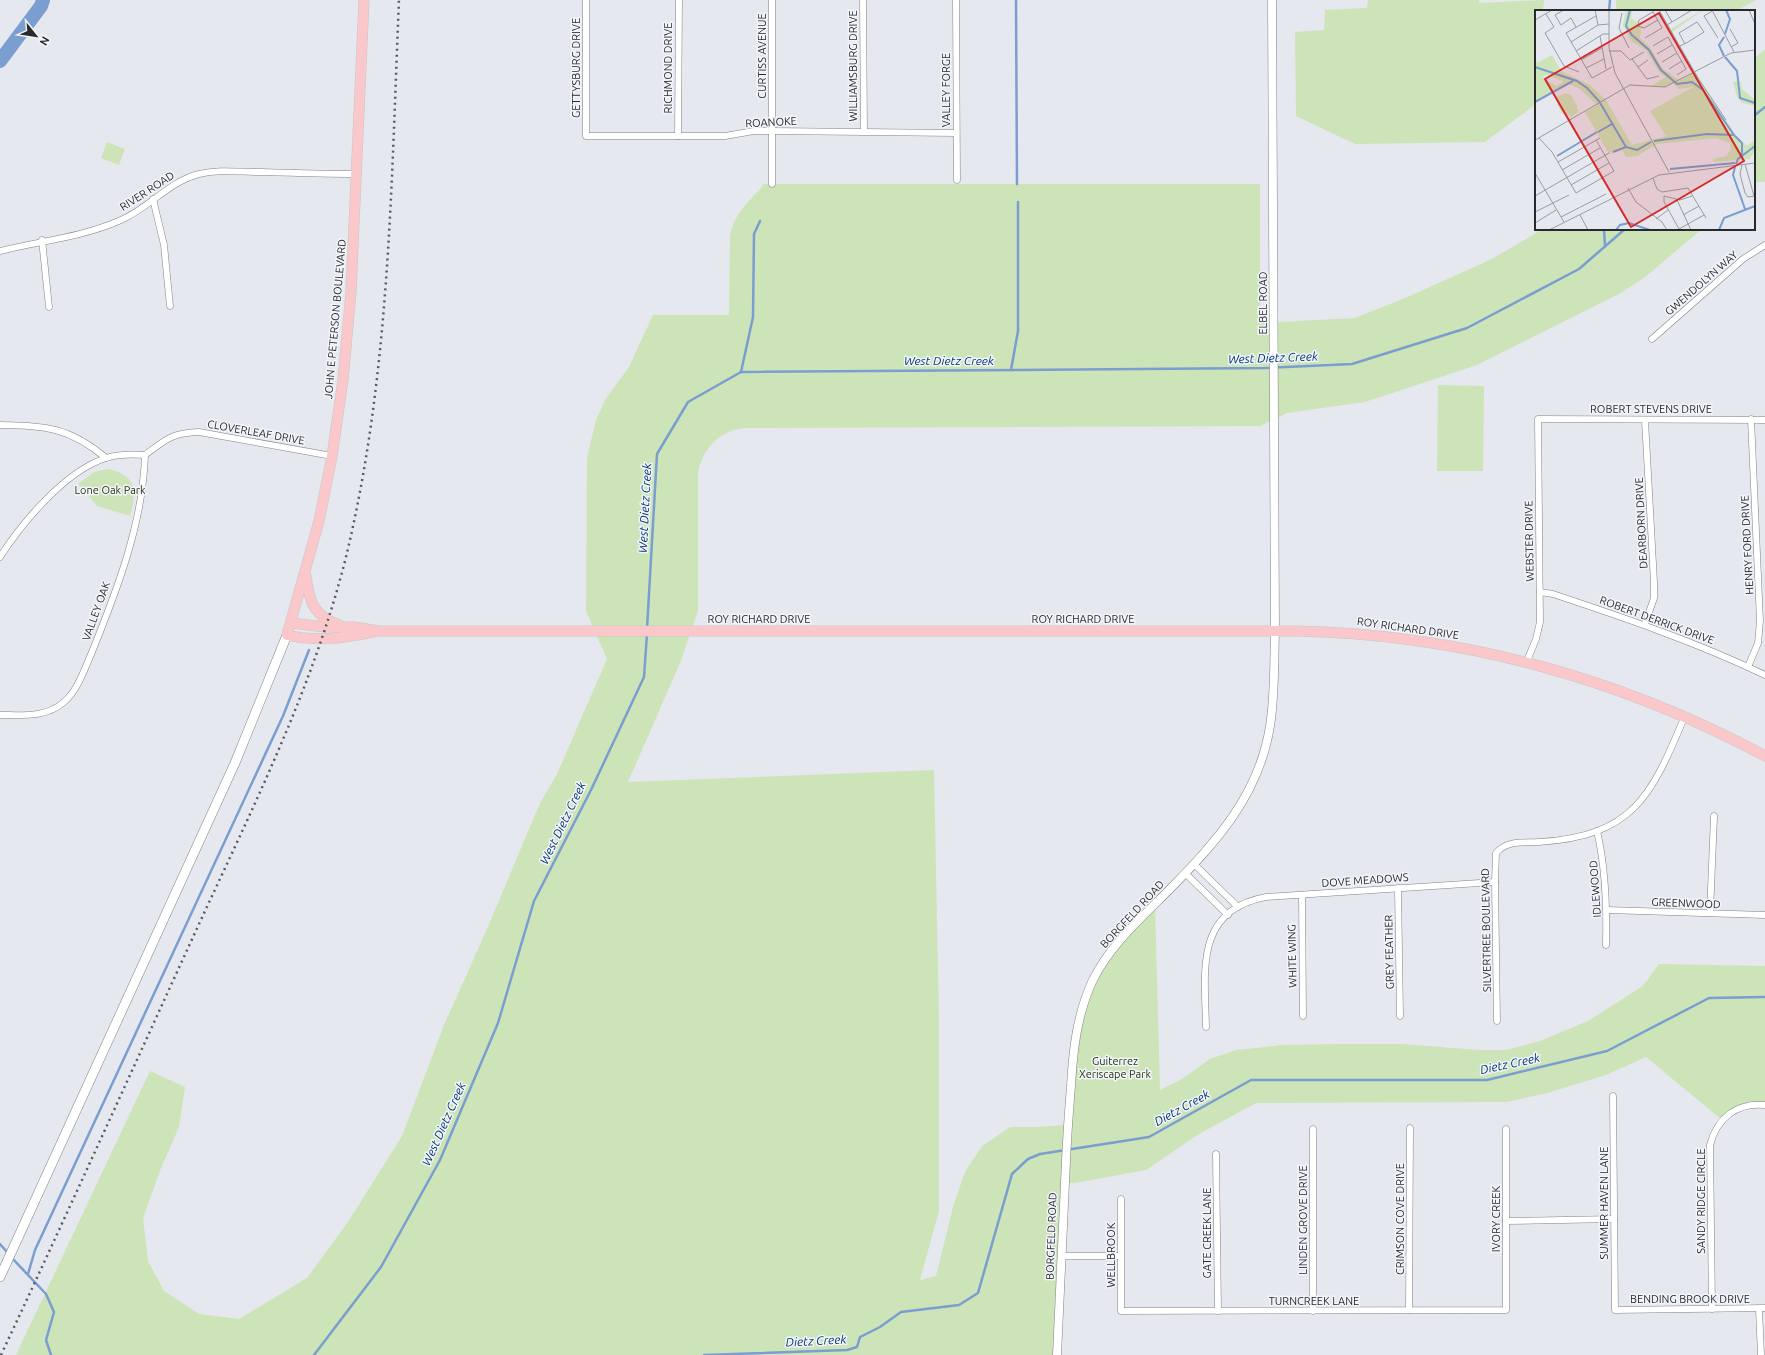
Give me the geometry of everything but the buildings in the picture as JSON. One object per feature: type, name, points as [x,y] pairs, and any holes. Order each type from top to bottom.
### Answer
[{"type":"main road","name":"JOHN E PETERSON BOULEVARD","points":[[287,635],[319,521],[332,456],[343,380],[351,292],[364,0]]},
{"type":"main road","points":[[306,571],[308,591],[312,604],[319,614],[328,621],[341,626]]},
{"type":"main road","name":"ROY RICHARD DRIVE","points":[[291,623],[325,627],[341,626],[379,631],[1275,631],[1335,632],[1376,635],[1456,646],[1527,662],[1612,688],[1684,718],[1765,756]]},
{"type":"main road","name":"ROY RICHARD DRIVE","points":[[287,635],[310,638],[343,639],[379,631]]},
{"type":"main road","points":[[0,1277],[235,764],[287,635]]},
{"type":"street","name":"GETTYSBURG DRIVE","points":[[586,0],[586,136]]},
{"type":"street","name":"RICHMOND DRIVE","points":[[678,136],[679,0]]},
{"type":"street","name":"CURTISS AVENUE","points":[[772,0],[772,184]]},
{"type":"street","name":"WILLIAMSBURG DRIVE","points":[[863,0],[864,131]]},
{"type":"street","name":"VALLEY FORGE","points":[[956,0],[957,180]]},
{"type":"street","name":"ELBEL ROAD","points":[[1272,0],[1275,631]]},
{"type":"street","name":"ROANOKE","points":[[586,136],[725,136],[754,131],[956,133]]},
{"type":"street","name":"RIVER ROAD","points":[[0,251],[42,240],[86,232],[121,220],[167,188],[183,180],[220,170],[356,174]]},
{"type":"street","points":[[153,199],[164,245],[170,306]]},
{"type":"street","points":[[42,240],[49,307]]},
{"type":"street","name":"GWENDOLYN WAY","points":[[1652,338],[1743,259],[1765,246]]},
{"type":"street","name":"ROBERT STEVENS DRIVE","points":[[1538,419],[1765,420]]},
{"type":"street","name":"WEBSTER DRIVE","points":[[1527,662],[1536,639],[1540,622],[1538,419]]},
{"type":"street","name":"HENRY FORD DRIVE","points":[[1748,667],[1758,643],[1760,620],[1751,419]]},
{"type":"street","name":"DEARBORN DRIVE","points":[[1645,624],[1654,598],[1646,420]]},
{"type":"street","points":[[0,425],[46,426],[66,433],[106,458]]},
{"type":"street","name":"CLOVERLEAF DRIVE","points":[[145,455],[170,436],[185,432],[199,432],[332,456]]},
{"type":"street","points":[[0,557],[2,548],[38,507],[62,485],[93,464],[106,458],[126,454],[145,455]]},
{"type":"street","name":"VALLEY OAK","points":[[0,715],[43,714],[54,709],[70,695],[81,677],[105,620],[127,554],[142,491],[145,455]]},
{"type":"street","name":"ROBERT DERRICK DRIVE","points":[[1540,592],[1553,594],[1645,624],[1702,646],[1765,675]]},
{"type":"street","name":"BORGFELD ROAD","points":[[1058,1355],[1067,1128],[1076,1031],[1093,981],[1107,957],[1122,938],[1194,864],[1225,829],[1245,799],[1262,761],[1268,738],[1272,708],[1275,631]]},
{"type":"street","name":"SILVERTREE BOULEVARD","points":[[1497,1021],[1496,853],[1507,844],[1566,840],[1584,836],[1622,818],[1646,797],[1665,763],[1684,718]]},
{"type":"street","points":[[1710,913],[1714,816]]},
{"type":"street","name":"IDLEWOOD","points":[[1597,831],[1605,867],[1607,910],[1606,945]]},
{"type":"street","points":[[1194,864],[1238,907]]},
{"type":"street","points":[[1185,873],[1229,914]]},
{"type":"street","name":"DOVE MEADOWS","points":[[1206,1027],[1206,953],[1216,929],[1229,914],[1238,907],[1254,899],[1495,882]]},
{"type":"street","name":"GREY FEATHER","points":[[1398,888],[1400,1016]]},
{"type":"street","name":"WHITE WING","points":[[1302,895],[1303,1016]]},
{"type":"street","name":"GREENWOOD","points":[[1607,910],[1765,915]]},
{"type":"street","name":"SUMMER HAVEN LANE","points":[[1614,1096],[1615,1310]]},
{"type":"street","name":"SANDY RIDGE CIRCLE","points":[[1712,1309],[1710,1144],[1713,1135],[1725,1116],[1746,1105],[1765,1105]]},
{"type":"street","name":"CRIMSON COVE DRIVE","points":[[1409,1310],[1410,1128]]},
{"type":"street","name":"LINDEN GROVE DRIVE","points":[[1313,1129],[1313,1311]]},
{"type":"street","name":"IVORY CREEK","points":[[1506,1129],[1506,1310]]},
{"type":"street","name":"GATE CREEK LANE","points":[[1216,1154],[1218,1311]]},
{"type":"street","name":"WELLBROOK","points":[[1121,1199],[1121,1312]]},
{"type":"street","points":[[1506,1221],[1614,1219]]},
{"type":"street","points":[[1062,1256],[1120,1256]]},
{"type":"street","points":[[1761,1355],[1762,1308]]},
{"type":"street","name":"BENDING BROOK DRIVE","points":[[1615,1310],[1762,1308]]},
{"type":"street","name":"TURNCREEK LANE","points":[[1121,1312],[1506,1310]]},
{"type":"green space","points":[[1368,0],[1479,0],[1479,3],[1544,0],[1543,10],[1535,10],[1535,105],[1485,142],[1355,144],[1296,116],[1295,32],[1324,30],[1325,10],[1367,8]]},
{"type":"green space","points":[[1616,0],[1756,0],[1738,10],[1616,10]]},
{"type":"green space","points":[[1765,49],[1765,182],[1755,183],[1755,58]]},
{"type":"green space","points":[[107,142],[125,149],[119,165],[101,158]]},
{"type":"green space","name":"Guiterrez Xeriscape Park","points":[[763,184],[1260,184],[1260,323],[1355,318],[1410,296],[1492,259],[1541,230],[1701,230],[1644,278],[1619,294],[1477,365],[1365,402],[1287,413],[1260,426],[744,428],[727,433],[720,437],[708,449],[700,464],[698,473],[698,611],[680,663],[628,782],[934,770],[939,1021],[939,1211],[920,1280],[936,1276],[953,1207],[965,1172],[982,1146],[1010,1127],[1067,1125],[1073,1052],[1097,974],[1155,904],[1160,1090],[1182,1079],[1210,1059],[1236,1050],[1283,1045],[1402,1044],[1479,1050],[1506,1050],[1540,1041],[1588,1021],[1643,986],[1659,964],[1765,966],[1765,1105],[1746,1105],[1722,1120],[1646,1057],[1606,1075],[1547,1093],[1507,1102],[1256,1103],[1199,1134],[1146,1170],[1075,1183],[1065,1183],[1057,1355],[16,1355],[150,1071],[185,1087],[179,1127],[161,1168],[143,1218],[148,1261],[164,1291],[199,1314],[239,1319],[307,1278],[348,1222],[402,1136],[444,1025],[487,929],[540,803],[557,774],[607,659],[586,611],[587,458],[596,420],[605,400],[629,367],[653,315],[729,315],[730,237],[732,229],[737,216]]},
{"type":"green space","points":[[1438,385],[1484,386],[1483,471],[1437,471]]},
{"type":"green space","name":"Lone Oak Park","points":[[109,469],[125,476],[130,480],[133,486],[134,499],[130,516],[97,506],[78,484],[94,472]]},
{"type":"waterway","points":[[0,61],[41,6],[43,0]]},
{"type":"waterway","points":[[1016,0],[1017,184]]},
{"type":"waterway","points":[[1609,10],[1610,0]]},
{"type":"waterway","name":"West Dietz Creek","points":[[1755,115],[1765,107]]},
{"type":"waterway","points":[[1011,370],[1018,331],[1018,202]]},
{"type":"waterway","points":[[741,372],[753,317],[754,234],[760,221]]},
{"type":"waterway","points":[[1604,230],[1605,246]]},
{"type":"waterway","name":"West Dietz Creek","points":[[647,629],[657,454],[688,402],[741,372],[1264,368],[1352,364],[1467,328],[1579,269],[1624,230]]},
{"type":"waterway","name":"West Dietz Creek","points":[[314,1355],[381,1267],[440,1160],[498,1023],[534,901],[591,790],[644,677],[647,634]]},
{"type":"waterway","points":[[28,1274],[35,1250],[283,716],[309,650]]},
{"type":"waterway","name":"Dietz Creek","points":[[704,1355],[847,1350],[857,1347],[860,1337],[880,1327],[901,1312],[959,1305],[978,1293],[1012,1174],[1028,1159],[1040,1154],[1149,1137],[1251,1080],[1487,1080],[1607,1051],[1709,998],[1765,997]]},
{"type":"waterway","name":"Dietz Creek","points":[[0,1244],[8,1253]]},
{"type":"waterway","name":"Dietz Creek","points":[[11,1257],[46,1294],[54,1312],[46,1340],[51,1355]]},
{"type":"railway","points":[[1,1355],[281,744],[300,698],[333,605],[346,557],[361,488],[372,419],[380,350],[386,280],[394,140],[399,0]]}]
